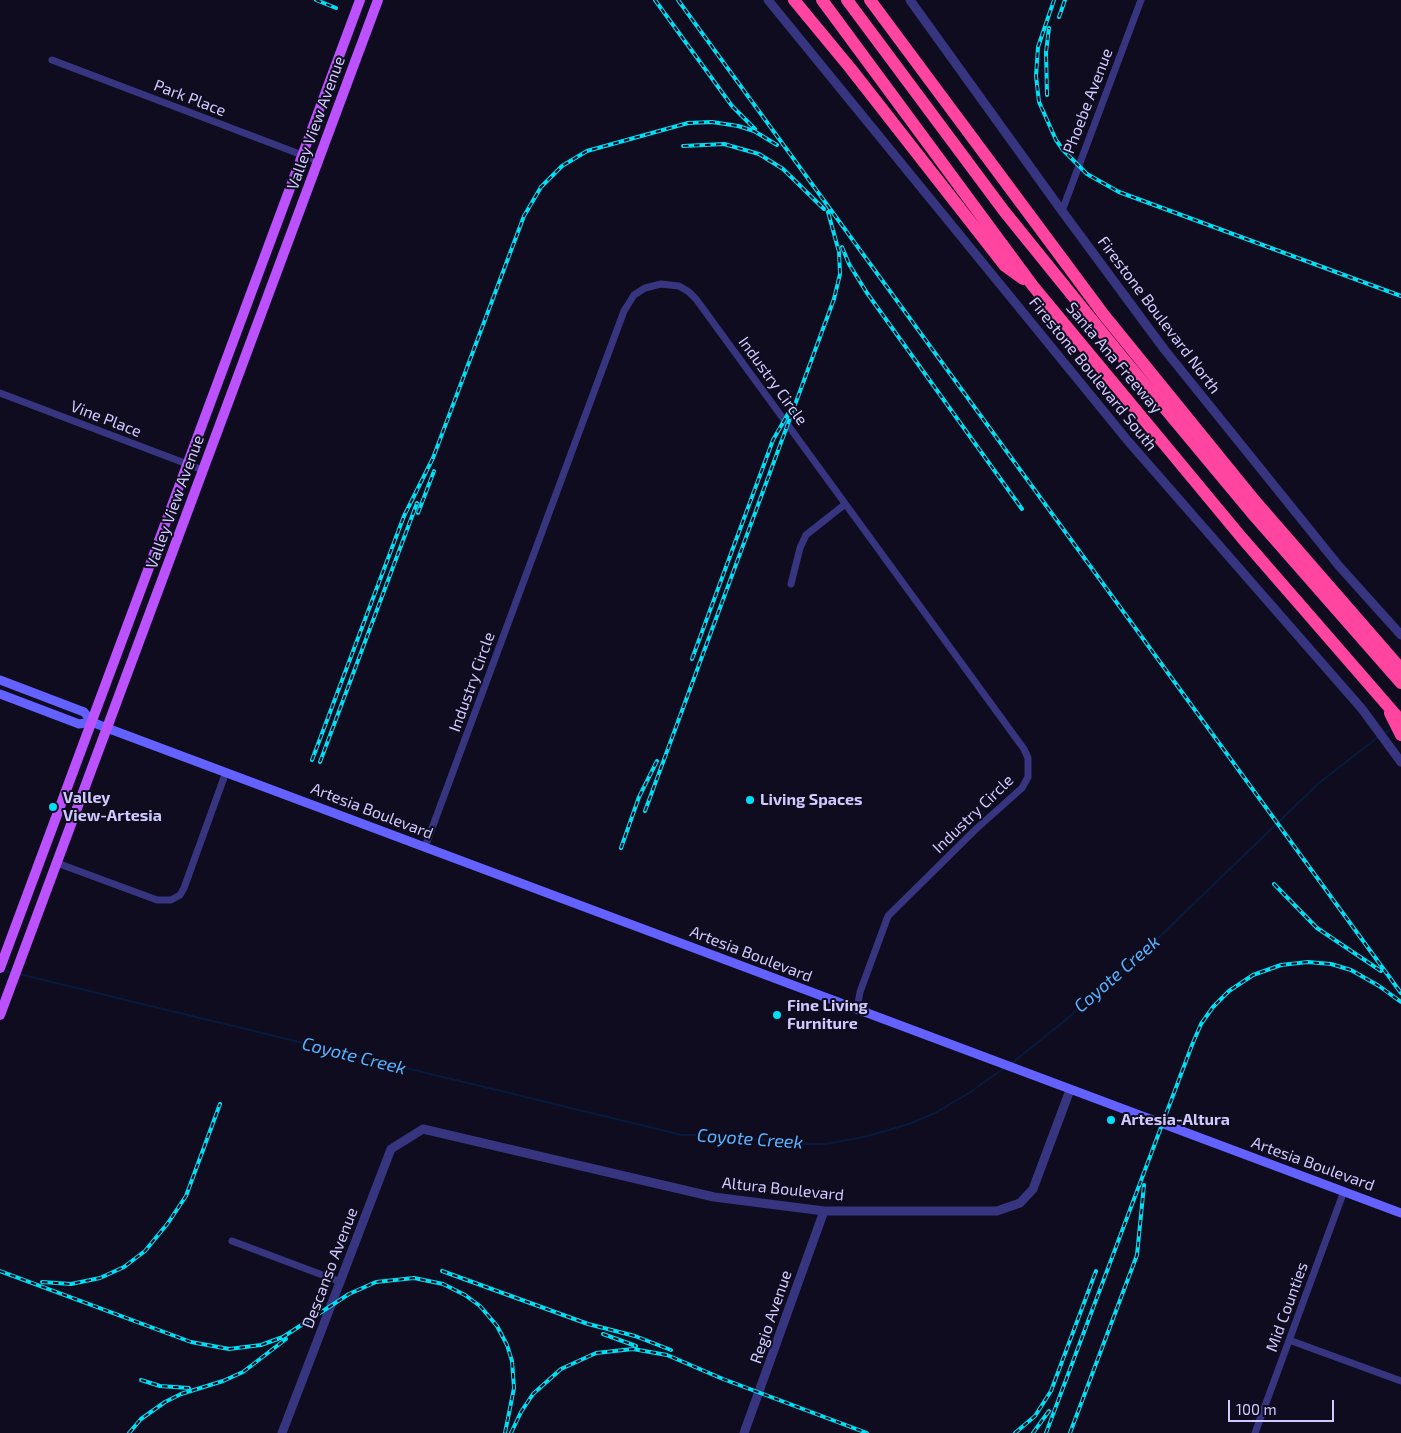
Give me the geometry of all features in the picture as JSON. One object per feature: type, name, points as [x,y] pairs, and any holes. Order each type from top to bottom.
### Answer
[{"type":"highway","points":[[794,0],[834,47],[1005,266],[1033,286]]},
{"type":"highway","name":"Santa Ana Freeway","points":[[822,0],[1033,286],[1242,538],[1401,721]]},
{"type":"highway","points":[[848,0],[1004,211],[1122,357],[1251,512],[1400,677]]},
{"type":"highway","name":"Santa Ana Freeway","points":[[870,0],[1104,315],[1254,501],[1400,677]]},
{"type":"highway","points":[[1386,704],[1401,735]]},
{"type":"main road","name":"Valley View Avenue","points":[[0,968],[360,0]]},
{"type":"main road","name":"Valley View Avenue","points":[[0,1015],[378,0]]},
{"type":"main road","points":[[142,587],[157,592]]},
{"type":"main road","name":"Artesia Boulevard","points":[[0,680],[84,712],[92,722],[107,728],[1401,1213]]},
{"type":"main road","name":"Artesia Boulevard","points":[[0,694],[79,724],[92,722]]},
{"type":"street","name":"Firestone Boulevard South","points":[[768,0],[1128,441],[1370,720],[1401,762]]},
{"type":"street","name":"Firestone Boulevard North","points":[[910,0],[1062,212],[1164,349],[1339,566],[1401,635]]},
{"type":"street","name":"Phoebe Avenue","points":[[1062,212],[1141,0]]},
{"type":"street","name":"Park Place","points":[[52,60],[318,161]]},
{"type":"street","name":"Industry Circle","points":[[425,847],[624,311],[630,300],[640,291],[653,285],[668,284],[679,286],[693,295],[1024,750],[1030,767],[1027,780],[1022,788],[976,829],[888,916],[860,992],[858,1009]]},
{"type":"street","name":"Vine Place","points":[[0,393],[203,470]]},
{"type":"street","points":[[791,584],[800,548],[806,535],[844,505]]},
{"type":"street","points":[[57,863],[157,900],[176,898],[184,888],[226,772]]},
{"type":"street","name":"Altura Boulevard","points":[[423,1128],[714,1197],[824,1211],[997,1211],[1015,1206],[1025,1199],[1032,1189],[1070,1090]]},
{"type":"street","name":"Descanso Avenue","points":[[282,1433],[392,1149],[423,1128]]},
{"type":"street","name":"Mid Counties","points":[[1255,1433],[1344,1191]]},
{"type":"street","name":"Regio Avenue","points":[[744,1433],[824,1211]]},
{"type":"street","points":[[232,1241],[340,1282]]},
{"type":"street","points":[[1289,1340],[1401,1382]]},
{"type":"waterway","name":"Coyote Creek","points":[[1384,733],[1393,728]]},
{"type":"waterway","name":"Coyote Creek","points":[[1012,1063],[1062,1023],[1155,941],[1319,783],[1378,737]]},
{"type":"waterway","name":"Coyote Creek","points":[[2,970],[12,973]]},
{"type":"waterway","name":"Coyote Creek","points":[[19,974],[682,1135],[719,1135],[799,1144],[825,1144],[864,1137],[906,1125],[935,1113],[969,1093],[1004,1068]]},
{"type":"railway","points":[[316,0],[336,8]]},
{"type":"railway","points":[[655,0],[732,106],[755,129]]},
{"type":"railway","points":[[678,0],[1401,993]]},
{"type":"railway","points":[[1054,0],[1038,47],[1036,76],[1039,102],[1056,140],[1063,150],[1087,174],[1119,192],[1401,296]]},
{"type":"railway","points":[[1059,17],[1065,0]]},
{"type":"railway","points":[[1047,95],[1046,52],[1049,28]]},
{"type":"railway","points":[[312,760],[404,516],[433,458],[524,216],[541,187],[562,166],[587,151],[688,123],[712,122],[738,126],[754,131],[777,145]]},
{"type":"railway","points":[[683,146],[724,144],[759,154],[783,169],[824,209]]},
{"type":"railway","points":[[645,811],[834,299],[840,274],[839,252],[828,212]]},
{"type":"railway","points":[[842,247],[849,264],[867,293],[1022,509]]},
{"type":"railway","points":[[692,659],[773,440],[789,412]]},
{"type":"railway","points":[[418,513],[434,471]]},
{"type":"railway","points":[[320,762],[417,503]]},
{"type":"railway","points":[[621,848],[639,797],[657,761]]},
{"type":"railway","points":[[1274,884],[1317,928],[1381,971]]},
{"type":"railway","points":[[1046,1433],[1192,1045],[1201,1024],[1213,1007],[1229,991],[1253,975],[1281,965],[1308,962],[1331,964],[1351,970],[1379,986],[1401,1002]]},
{"type":"railway","points":[[42,1282],[71,1284],[100,1278],[124,1267],[145,1251],[168,1223],[186,1196],[220,1104]]},
{"type":"railway","points":[[1070,1433],[1137,1255],[1144,1185]]},
{"type":"railway","points":[[0,1271],[191,1342],[229,1349],[261,1345],[283,1337],[349,1294],[376,1282],[414,1278],[443,1284],[465,1295],[480,1306],[497,1326],[507,1345],[512,1361],[514,1388],[505,1433]]},
{"type":"railway","points":[[442,1271],[588,1324],[635,1336],[671,1350]]},
{"type":"railway","points":[[1015,1433],[1035,1416],[1051,1391],[1096,1271]]},
{"type":"railway","points":[[603,1334],[636,1346]]},
{"type":"railway","points":[[129,1433],[141,1419],[165,1402],[181,1394],[223,1381],[243,1372],[286,1339]]},
{"type":"railway","points":[[511,1433],[521,1412],[533,1394],[561,1369],[596,1353],[633,1349],[667,1355],[723,1379],[867,1433]]},
{"type":"railway","points":[[141,1380],[160,1386],[189,1388]]},
{"type":"railway","points":[[1033,1433],[1049,1411]]},
{"type":"place","name":"Living Spaces","points":[[750,800]]},
{"type":"place","name":"Valley View-Artesia","points":[[53,807]]},
{"type":"place","name":"Fine Living Furniture","points":[[777,1015]]},
{"type":"place","name":"Artesia-Altura","points":[[1111,1120]]}]
